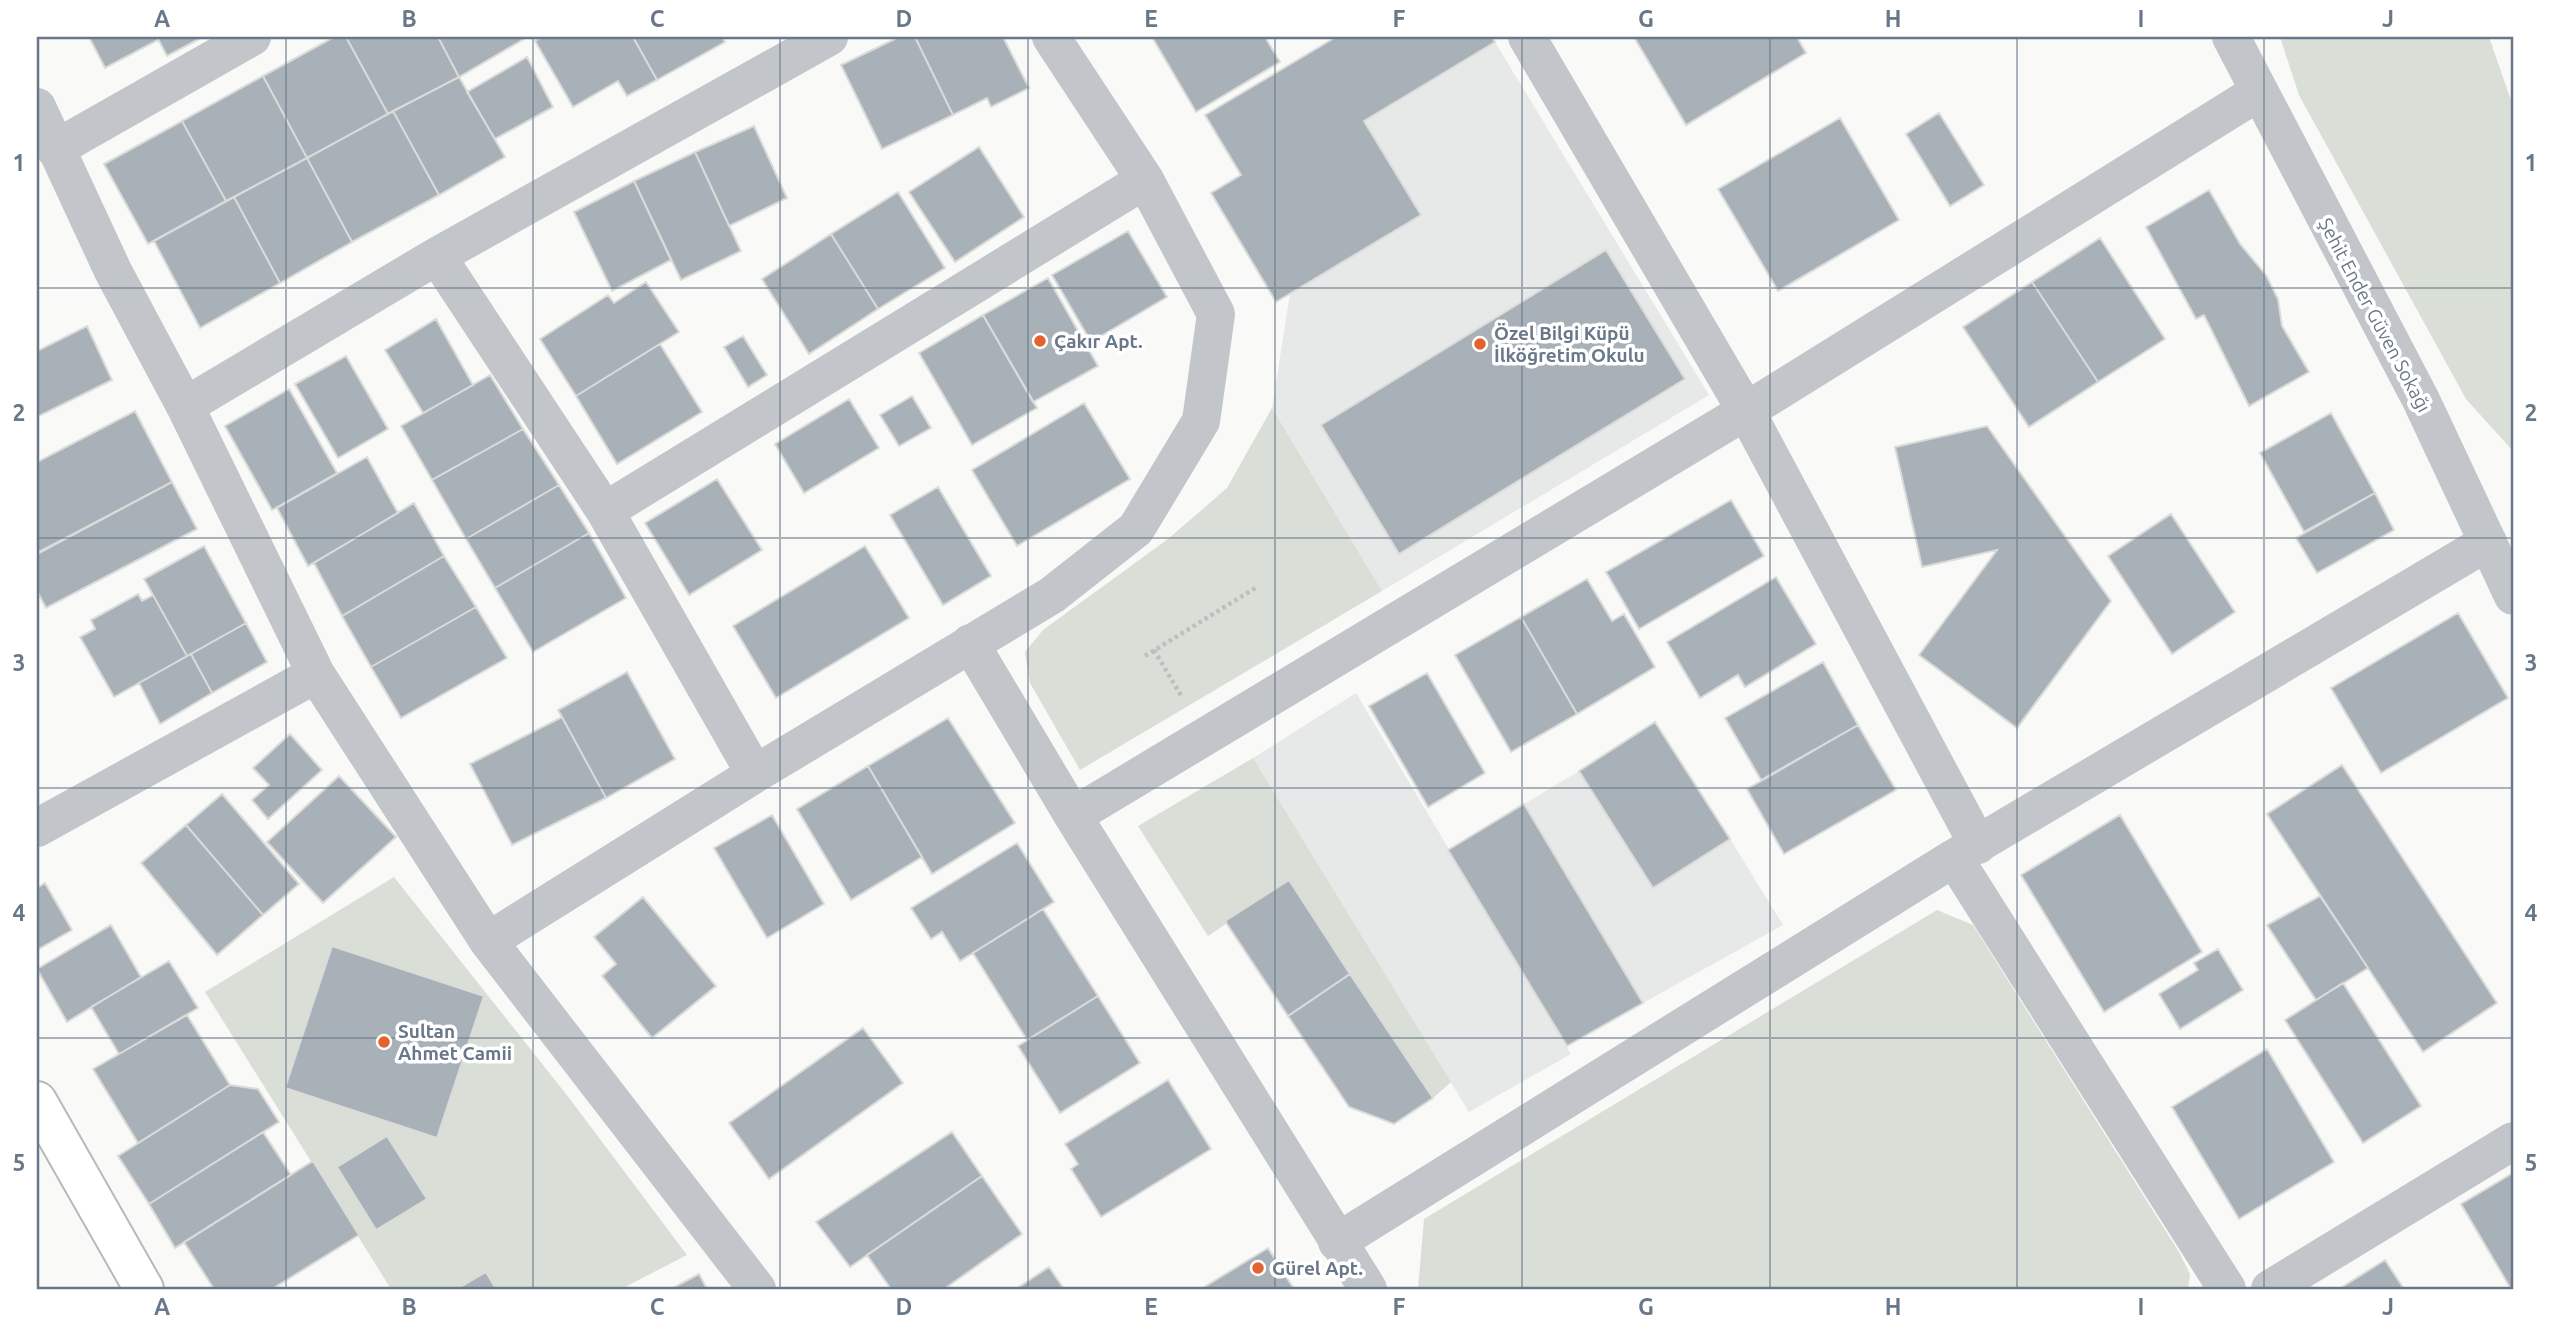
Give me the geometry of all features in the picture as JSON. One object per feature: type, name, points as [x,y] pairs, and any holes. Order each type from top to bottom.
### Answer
[{"type":"main road","points":[[37,1101],[144,1289]]},
{"type":"street","points":[[55,149],[253,37]]},
{"type":"street","points":[[185,406],[437,256],[829,37]]},
{"type":"street","points":[[488,941],[755,774],[1052,594],[1136,529],[1201,421],[1216,314],[1144,180],[1051,37]]},
{"type":"street","points":[[1527,37],[1746,411],[1966,851],[2227,1289]]},
{"type":"street","name":"Şehit Ender Güven Sokağı","points":[[2231,37],[2421,400],[2513,596]]},
{"type":"street","points":[[1073,816],[1746,411],[2258,93]]},
{"type":"street","points":[[37,107],[113,271],[185,406],[316,674],[488,941],[757,1289]]},
{"type":"street","points":[[605,511],[1144,180]]},
{"type":"street","points":[[437,256],[605,511],[755,774]]},
{"type":"street","points":[[1337,1242],[1966,851],[2488,542]]},
{"type":"street","points":[[971,643],[1073,816],[1368,1289]]},
{"type":"street","points":[[37,828],[316,674]]},
{"type":"street","points":[[2270,1289],[2513,1141]]},
{"type":"path","points":[[1145,656],[1257,587]]},
{"type":"shaded area","points":[[2280,37],[2489,37],[2513,106],[2513,451],[2466,399],[2299,95]]},
{"type":"shaded area","name":"Özel Bilgi Küpü İlköğretim Okulu","points":[[1495,42],[1709,395],[1382,591],[1272,408],[1290,293],[1420,215],[1364,121]]},
{"type":"shaded area","points":[[1272,408],[1382,591],[1080,770],[1030,683],[1025,652],[1043,630],[1168,539],[1227,488]]},
{"type":"shaded area","points":[[1356,693],[1571,1054],[1469,1112],[1253,758]]},
{"type":"shaded area","points":[[1253,758],[1451,1082],[1433,1098],[1289,881],[1208,936],[1138,826]]},
{"type":"shaded area","points":[[1579,771],[1653,888],[1730,839],[1783,925],[1643,1003],[1524,804]]},
{"type":"shaded area","points":[[394,877],[566,1094],[687,1255],[621,1289],[391,1289],[205,992]]},
{"type":"shaded area","points":[[1937,910],[1973,925],[2179,1252],[2190,1274],[2188,1289],[1418,1289],[1424,1219]]},
{"type":"building","points":[[89,37],[157,37],[158,40],[105,68]]},
{"type":"building","points":[[157,37],[203,37],[167,56]]},
{"type":"building","points":[[334,37],[346,37],[388,114],[307,158],[263,76]]},
{"type":"building","points":[[346,37],[438,37],[459,77],[388,114]]},
{"type":"building","points":[[438,37],[523,37],[524,39],[459,77]]},
{"type":"building","points":[[542,37],[633,37],[657,80],[627,96],[618,81],[573,107],[535,41]]},
{"type":"building","points":[[633,37],[722,37],[725,42],[657,80]]},
{"type":"building","points":[[899,37],[915,37],[953,115],[882,149],[841,65]]},
{"type":"building","points":[[915,37],[1003,37],[1029,88],[991,107],[987,98],[953,115]]},
{"type":"building","points":[[1152,37],[1265,37],[1280,62],[1196,112]]},
{"type":"building","points":[[1336,37],[1492,37],[1495,42],[1364,121],[1421,215],[1276,302],[1211,193],[1241,175],[1205,115]]},
{"type":"building","points":[[1634,37],[1797,37],[1806,53],[1686,125]]},
{"type":"building","points":[[527,57],[553,107],[495,139],[467,92]]},
{"type":"building","points":[[263,76],[307,158],[226,201],[182,121]]},
{"type":"building","points":[[459,77],[505,157],[439,195],[393,111]]},
{"type":"building","points":[[393,111],[439,195],[352,242],[307,158]]},
{"type":"building","points":[[1939,113],[1984,185],[1950,206],[1906,134]]},
{"type":"building","points":[[1840,118],[1899,220],[1778,291],[1718,189]]},
{"type":"building","points":[[182,121],[226,201],[148,244],[104,164]]},
{"type":"building","points":[[754,126],[787,198],[729,226],[695,152]]},
{"type":"building","points":[[979,147],[1024,217],[955,262],[909,192]]},
{"type":"building","points":[[695,152],[741,251],[681,280],[634,181]]},
{"type":"building","points":[[307,158],[352,242],[280,283],[234,197]]},
{"type":"building","points":[[634,181],[671,260],[612,291],[574,212]]},
{"type":"building","points":[[2209,190],[2240,244],[2266,275],[2278,299],[2282,326],[2309,372],[2249,406],[2204,315],[2196,319],[2146,227]]},
{"type":"building","points":[[898,192],[945,268],[878,309],[831,234]]},
{"type":"building","points":[[234,197],[280,283],[200,328],[154,241]]},
{"type":"building","points":[[1128,231],[1167,297],[1091,342],[1052,275]]},
{"type":"building","points":[[831,234],[878,309],[809,354],[762,279]]},
{"type":"building","points":[[2100,238],[2165,339],[2098,382],[2032,282]]},
{"type":"building","points":[[1606,250],[1685,379],[1399,554],[1321,425]]},
{"type":"building","name":"Çakır Apt.","points":[[1048,278],[1098,366],[1033,402],[983,315]]},
{"type":"building","points":[[646,282],[679,332],[576,396],[540,339],[608,295],[614,303]]},
{"type":"building","points":[[2032,282],[2098,382],[2029,427],[1963,327]]},
{"type":"building","points":[[983,315],[1037,408],[972,445],[919,353]]},
{"type":"building","points":[[436,319],[473,385],[423,413],[385,350]]},
{"type":"building","points":[[87,326],[112,380],[37,417],[37,351]]},
{"type":"building","points":[[743,336],[767,375],[748,387],[724,347]]},
{"type":"building","points":[[660,344],[702,412],[617,464],[576,396]]},
{"type":"building","points":[[346,356],[388,429],[338,458],[295,384]]},
{"type":"building","points":[[490,375],[523,429],[432,480],[401,426]]},
{"type":"building","points":[[289,389],[337,473],[272,510],[225,426]]},
{"type":"building","points":[[912,396],[931,428],[899,446],[880,415]]},
{"type":"building","points":[[849,399],[879,448],[804,493],[775,444]]},
{"type":"building","points":[[1084,403],[1130,479],[1017,546],[972,470]]},
{"type":"building","points":[[135,411],[172,482],[39,552],[37,462]]},
{"type":"building","points":[[2331,413],[2375,493],[2304,532],[2260,453]]},
{"type":"building","points":[[1987,426],[2111,601],[2017,728],[1919,655],[1997,550],[1922,567],[1895,447]]},
{"type":"building","points":[[523,429],[559,485],[466,539],[432,480]]},
{"type":"building","points":[[367,457],[398,513],[308,566],[277,508]]},
{"type":"building","points":[[717,479],[762,550],[689,595],[645,523]]},
{"type":"building","points":[[172,482],[197,529],[46,608],[37,591],[37,554]]},
{"type":"building","points":[[559,485],[589,533],[495,588],[466,539]]},
{"type":"building","points":[[938,487],[991,576],[943,605],[890,515]]},
{"type":"building","points":[[2375,493],[2394,530],[2317,573],[2296,538]]},
{"type":"building","points":[[1731,500],[1764,556],[1639,629],[1606,572]]},
{"type":"building","points":[[414,503],[444,556],[342,616],[314,563]]},
{"type":"building","points":[[2171,514],[2235,612],[2172,654],[2108,556]]},
{"type":"building","points":[[589,533],[626,598],[533,652],[495,588]]},
{"type":"building","points":[[204,546],[246,623],[187,656],[144,579]]},
{"type":"building","points":[[865,546],[909,618],[776,698],[733,626]]},
{"type":"building","points":[[444,556],[476,607],[371,667],[342,616]]},
{"type":"building","points":[[1776,577],[1816,644],[1745,687],[1738,675],[1700,698],[1667,642]]},
{"type":"building","points":[[1587,579],[1612,621],[1624,614],[1655,667],[1577,714],[1521,617]]},
{"type":"building","points":[[138,594],[142,601],[153,595],[187,656],[114,697],[80,637],[95,629],[91,620]]},
{"type":"building","points":[[476,607],[507,658],[401,718],[371,667]]},
{"type":"building","points":[[2458,613],[2508,698],[2381,773],[2331,688]]},
{"type":"building","points":[[1521,617],[1577,714],[1511,752],[1455,655]]},
{"type":"building","points":[[246,623],[267,662],[212,693],[191,654]]},
{"type":"building","points":[[191,654],[212,693],[160,724],[139,683]]},
{"type":"building","points":[[1823,662],[1858,725],[1761,780],[1725,718]]},
{"type":"building","points":[[627,672],[675,759],[606,798],[558,710]]},
{"type":"building","points":[[1427,673],[1485,773],[1428,807],[1369,706]]},
{"type":"building","points":[[562,717],[606,798],[512,845],[470,764]]},
{"type":"building","points":[[948,718],[1015,823],[932,874],[868,766]]},
{"type":"building","points":[[1655,722],[1730,839],[1653,888],[1579,771]]},
{"type":"building","points":[[1858,725],[1896,790],[1784,854],[1747,789]]},
{"type":"building","points":[[290,734],[322,770],[268,819],[252,800],[269,785],[253,768]]},
{"type":"building","points":[[2342,765],[2497,1003],[2423,1052],[2267,814]]},
{"type":"building","points":[[868,766],[922,857],[851,900],[797,809]]},
{"type":"building","points":[[339,776],[396,837],[323,903],[267,842]]},
{"type":"building","points":[[222,794],[299,884],[263,915],[186,825]]},
{"type":"building","points":[[1524,804],[1643,1003],[1567,1046],[1448,850]]},
{"type":"building","points":[[772,815],[824,904],[767,938],[714,848]]},
{"type":"building","points":[[2120,815],[2202,952],[2104,1012],[2021,875]]},
{"type":"building","points":[[186,825],[263,915],[217,955],[141,863]]},
{"type":"building","points":[[1017,843],[1054,902],[960,961],[942,932],[931,939],[911,908]]},
{"type":"building","points":[[1289,880],[1350,974],[1288,1016],[1225,921]]},
{"type":"building","points":[[45,883],[72,930],[37,950],[37,888]]},
{"type":"building","points":[[2320,896],[2368,968],[2316,1000],[2267,925]]},
{"type":"building","points":[[643,897],[716,986],[652,1038],[602,976],[616,964],[594,937]]},
{"type":"building","points":[[1043,909],[1098,996],[1027,1040],[973,953]]},
{"type":"building","points":[[111,925],[141,977],[67,1022],[37,969]]},
{"type":"building","name":"Sultan Ahmet Camii","points":[[332,946],[484,996],[437,1138],[285,1088]]},
{"type":"building","points":[[2218,949],[2243,990],[2180,1029],[2159,994],[2198,970],[2194,963]]},
{"type":"building","points":[[169,961],[198,1008],[119,1054],[91,1007]]},
{"type":"building","points":[[1350,974],[1433,1098],[1394,1124],[1349,1107],[1288,1016]]},
{"type":"building","points":[[2343,983],[2421,1106],[2363,1143],[2285,1020]]},
{"type":"building","points":[[1098,996],[1140,1063],[1060,1113],[1018,1046]]},
{"type":"building","points":[[187,1015],[230,1085],[138,1143],[93,1069]]},
{"type":"building","points":[[863,1028],[903,1083],[769,1179],[729,1123]]},
{"type":"building","points":[[2267,1049],[2334,1162],[2239,1219],[2172,1107]]},
{"type":"building","points":[[1168,1080],[1211,1149],[1101,1217],[1071,1169],[1078,1164],[1065,1144]]},
{"type":"building","points":[[230,1085],[258,1089],[279,1122],[149,1204],[118,1156]]},
{"type":"building","points":[[263,1132],[291,1175],[175,1248],[149,1204]]},
{"type":"building","points":[[952,1132],[982,1176],[850,1267],[816,1222]]},
{"type":"building","points":[[387,1136],[427,1199],[376,1230],[337,1167]]},
{"type":"building","points":[[313,1161],[359,1235],[272,1289],[214,1289],[184,1242]]},
{"type":"building","points":[[2513,1173],[2513,1289],[2511,1289],[2461,1204]]},
{"type":"building","points":[[982,1176],[1022,1234],[944,1289],[891,1289],[867,1255]]},
{"type":"building","name":"Gürel Apt.","points":[[1268,1248],[1294,1289],[1201,1289]]},
{"type":"building","points":[[2385,1260],[2404,1289],[2339,1289]]},
{"type":"building","points":[[1049,1267],[1064,1289],[1016,1289]]},
{"type":"building","points":[[486,1272],[496,1289],[457,1289]]},
{"type":"building","points":[[699,1274],[707,1289],[671,1289]]},
{"type":"place","name":"Çakır Apt.","points":[[1040,341]]},
{"type":"place","name":"Özel Bilgi Küpü İlköğretim Okulu","points":[[1480,344]]},
{"type":"place","name":"Sultan Ahmet Camii","points":[[384,1042]]},
{"type":"place","name":"Gürel Apt.","points":[[1258,1268]]}]
